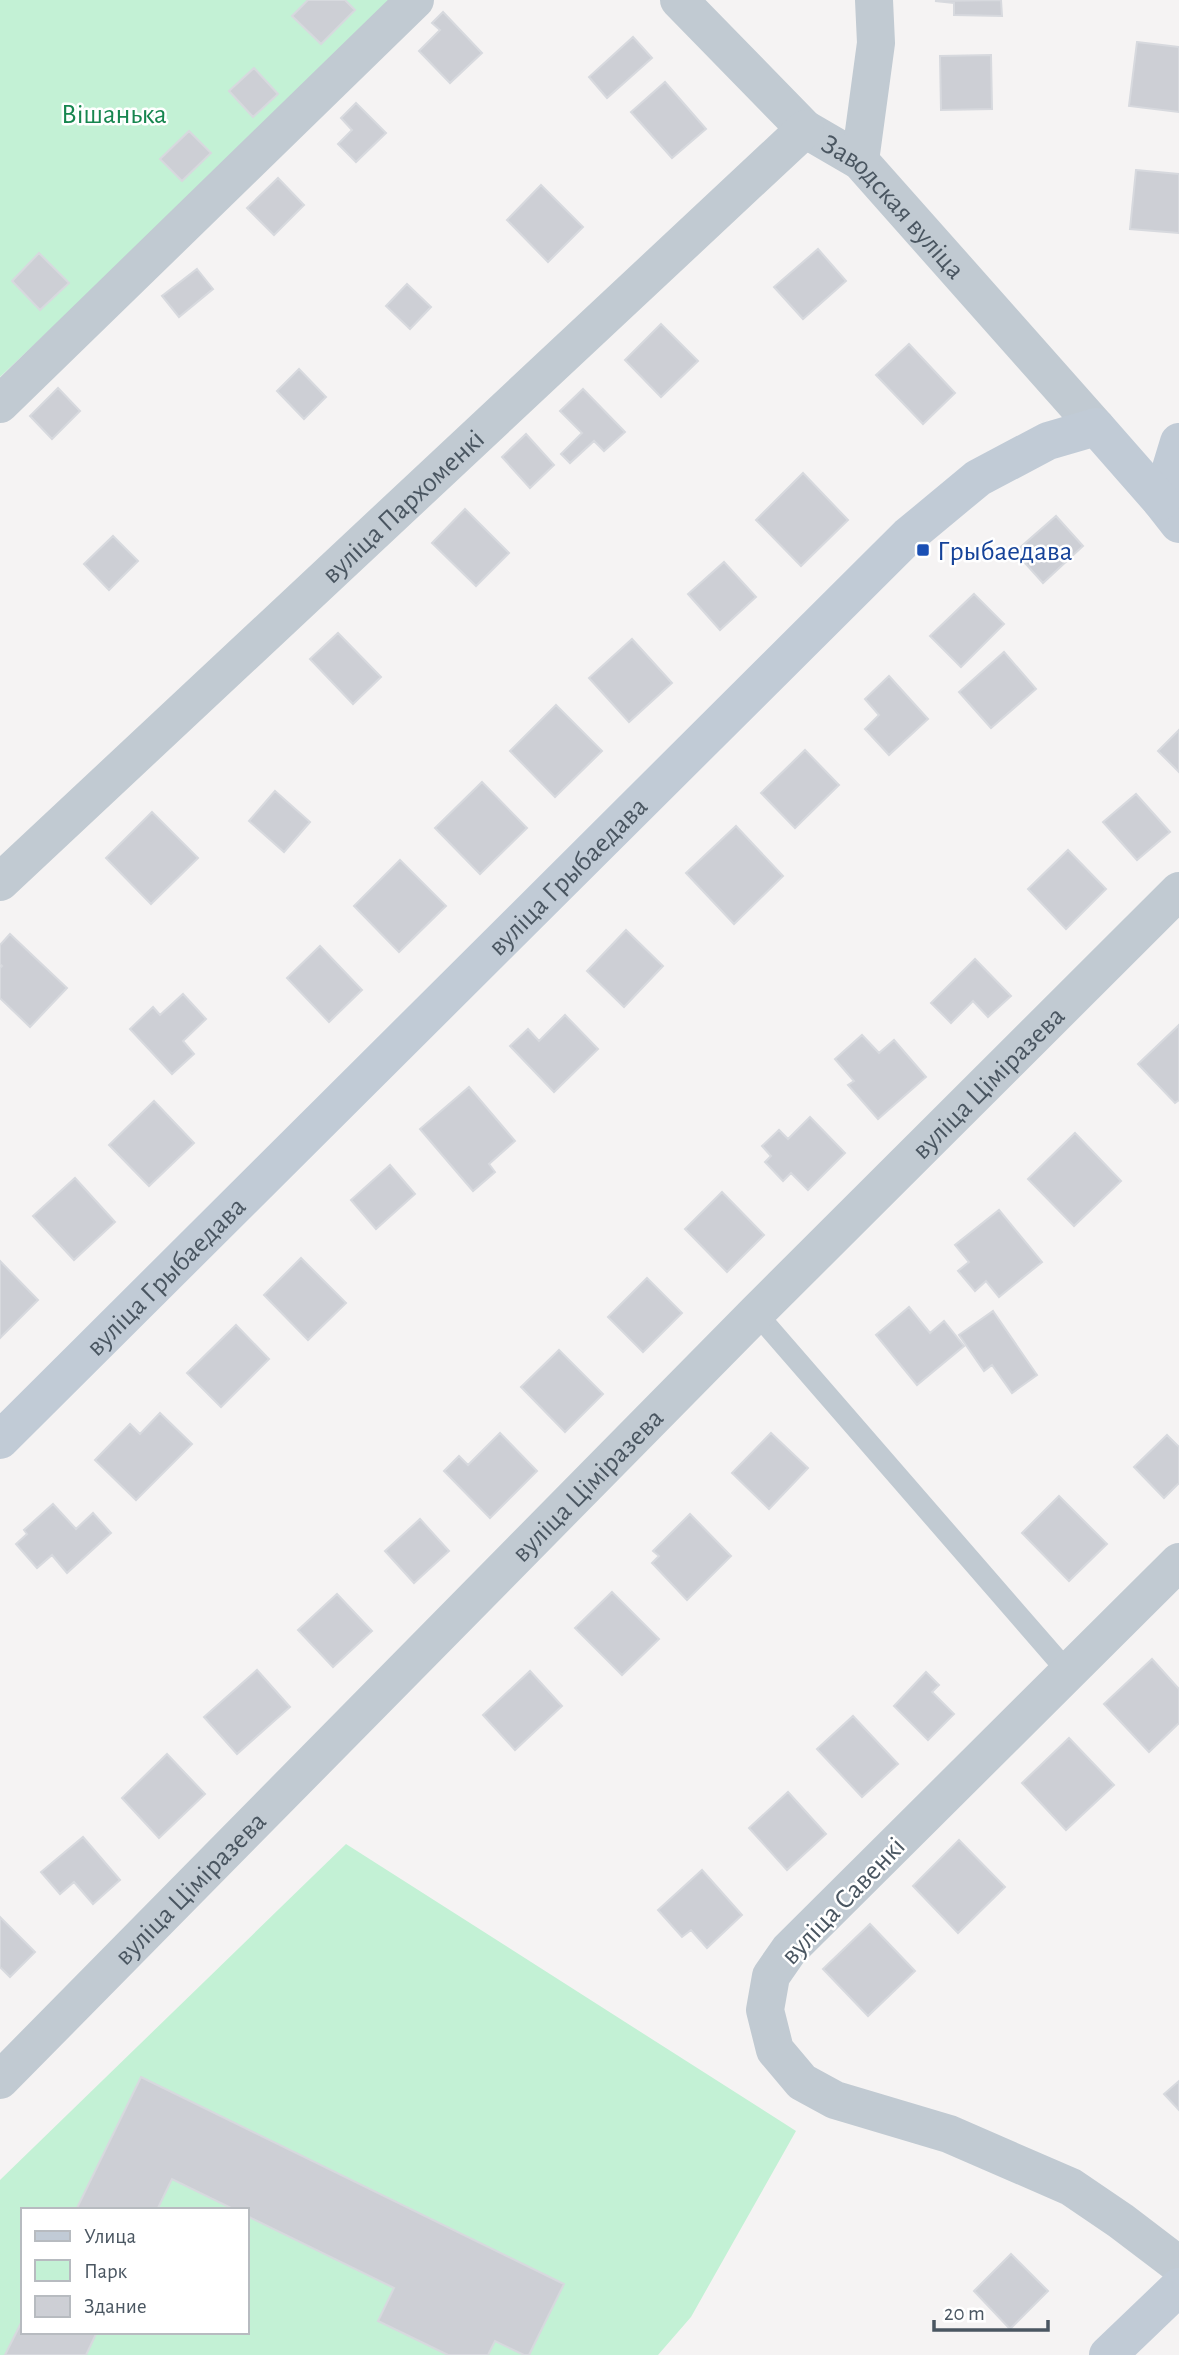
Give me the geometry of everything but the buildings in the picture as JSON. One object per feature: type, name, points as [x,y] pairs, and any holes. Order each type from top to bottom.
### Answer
[{"type":"street","points":[[0,404],[415,0]]},
{"type":"street","name":"Заводская вуліца","points":[[679,0],[805,129],[860,161],[1096,427]]},
{"type":"street","points":[[860,161],[876,43],[874,0]]},
{"type":"street","name":"вуліца Пархоменкі","points":[[0,882],[805,129]]},
{"type":"street","points":[[1096,427],[1170,512]]},
{"type":"street","name":"вуліца Грыбаедава","points":[[0,1440],[908,536],[978,478],[1048,442],[1096,427]]},
{"type":"street","points":[[1170,512],[1179,442]]},
{"type":"street","name":"вуліца Ціміразева","points":[[0,2080],[756,1313],[1179,891]]},
{"type":"street","name":"вуліца Савенкі","points":[[1179,1562],[789,1950],[771,1976],[765,2010],[775,2050],[802,2082],[835,2100],[949,2134],[1071,2187],[1179,2265]]},
{"type":"street","points":[[1108,2355],[1179,2287]]},
{"type":"lane","points":[[756,1313],[1068,1672]]},
{"type":"green space","name":"Вішанька","points":[[0,0],[398,0],[0,377]]},
{"type":"green space","points":[[346,1844],[796,2131],[691,2317],[658,2355],[0,2355],[0,2180]]},
{"type":"place","name":"Грыбаедава","points":[[923,550]]}]
